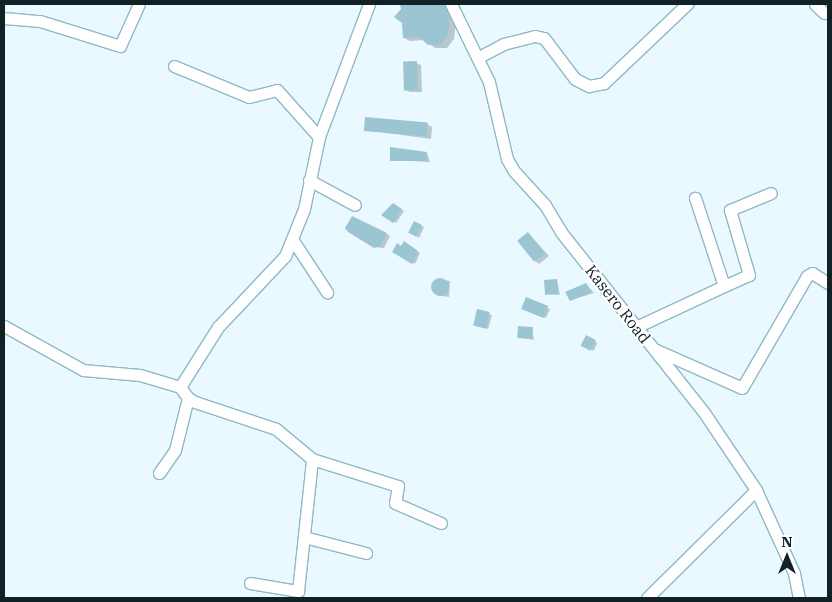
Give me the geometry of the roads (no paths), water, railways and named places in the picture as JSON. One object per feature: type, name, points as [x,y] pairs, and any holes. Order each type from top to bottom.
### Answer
[{"type":"street","points":[[4,18],[40,21],[120,46],[139,4]]},
{"type":"street","points":[[180,387],[202,348],[240,301],[284,256],[292,239],[319,137],[369,4]]},
{"type":"street","name":"Kasero Road","points":[[451,4],[479,57],[489,82],[507,159],[514,171],[545,205],[561,232],[705,414],[756,490],[790,564],[799,598]]},
{"type":"street","points":[[479,57],[503,44],[535,36],[544,38],[575,79],[589,86],[604,83],[687,4]]},
{"type":"street","points":[[815,4],[824,14]]},
{"type":"street","points":[[174,66],[248,97],[277,90],[319,137]]},
{"type":"street","points":[[309,180],[355,205]]},
{"type":"street","points":[[636,327],[749,275],[730,210],[771,193]]},
{"type":"street","points":[[695,198],[724,286]]},
{"type":"street","points":[[292,239],[327,292]]},
{"type":"street","points":[[653,348],[742,388],[807,276],[812,273],[828,283]]},
{"type":"street","points":[[4,326],[83,370],[140,375],[180,387],[188,398],[276,429],[312,459],[398,486],[396,503],[441,523]]},
{"type":"street","points":[[159,473],[175,450],[188,398]]},
{"type":"street","points":[[250,583],[281,593],[298,591],[312,459]]},
{"type":"street","points":[[647,598],[756,490]]},
{"type":"street","points":[[304,537],[366,554]]}]
